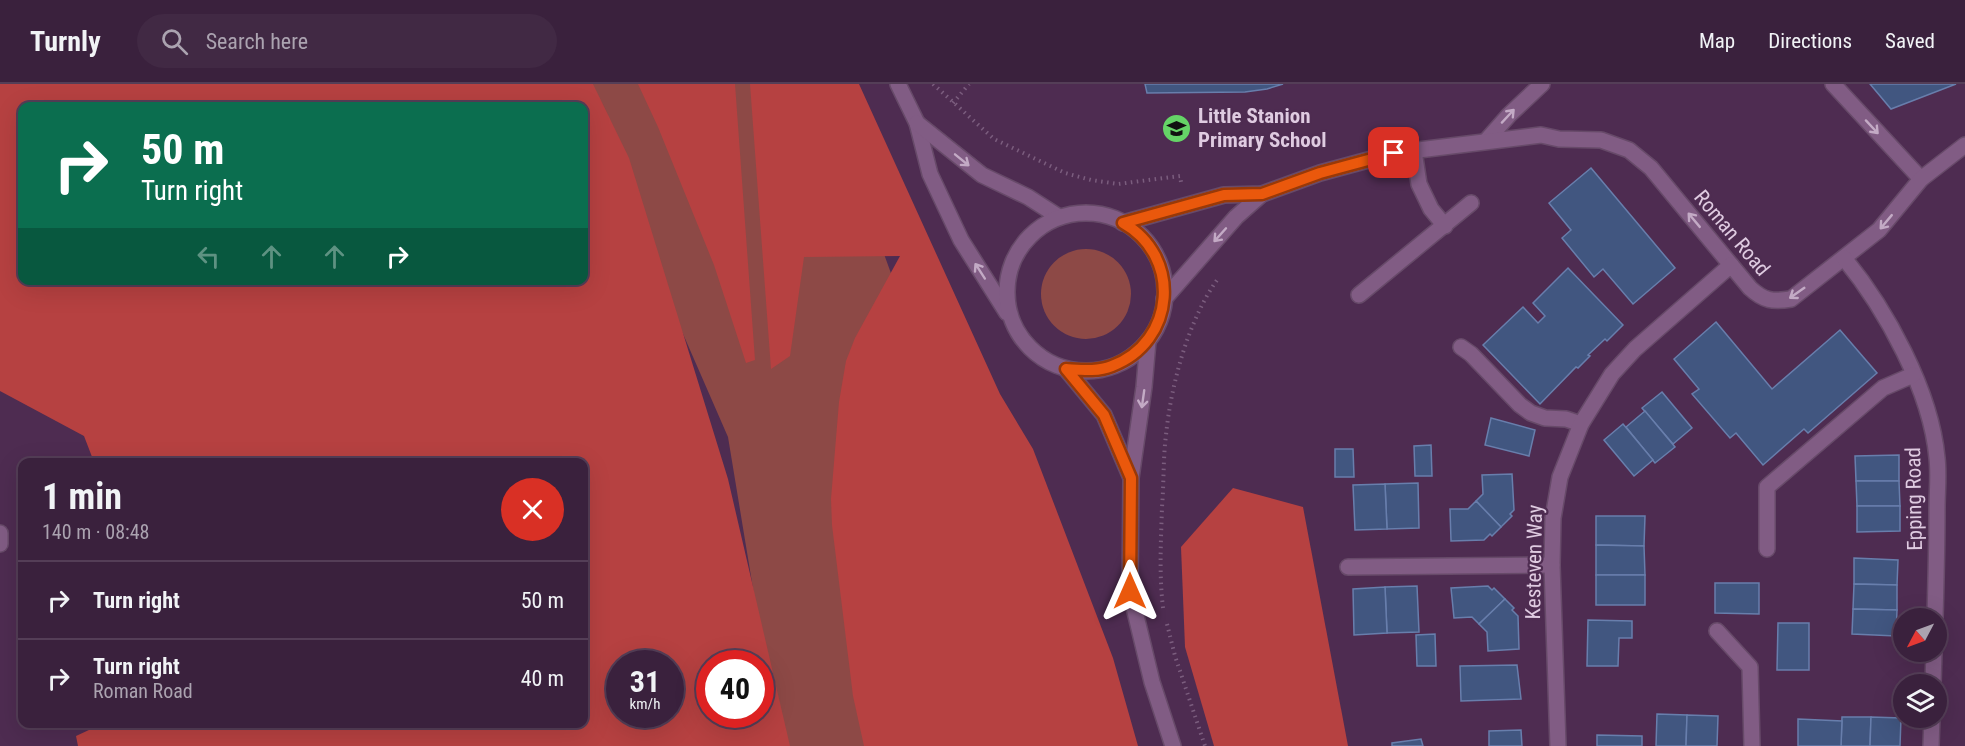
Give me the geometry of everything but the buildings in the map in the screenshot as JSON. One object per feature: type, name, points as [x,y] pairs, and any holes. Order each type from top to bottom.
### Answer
[{"type":"street","points":[[898,84],[917,123],[930,174],[961,240],[1025,342],[1043,359],[1066,369],[1089,371],[1111,367],[1131,357],[1148,341],[1161,318],[1165,292],[1161,266],[1148,243],[1134,229],[1117,219],[1098,213],[1078,213],[1059,217],[1037,229],[1020,248],[1009,270],[1006,296],[1012,320]]},
{"type":"street","points":[[1833,84],[1921,179]]},
{"type":"street","points":[[1486,141],[1535,87]]},
{"type":"street","points":[[917,123],[982,175],[1028,197],[1059,217]]},
{"type":"street","name":"Roman Road","points":[[1123,223],[1224,195],[1262,194],[1320,173],[1394,153],[1541,135],[1559,139],[1601,140],[1629,150],[1651,168],[1760,297],[1773,302],[1791,298],[1879,230],[1921,179],[1965,145]]},
{"type":"street","points":[[1414,151],[1419,184],[1431,209],[1444,226]]},
{"type":"street","name":"Roman Road","points":[[1164,299],[1236,217],[1262,194]]},
{"type":"street","points":[[1359,295],[1471,203]]},
{"type":"street","name":"Epping Road","points":[[1844,258],[1862,280],[1884,314],[1906,357],[1933,430],[1938,460],[1935,608]]},
{"type":"street","name":"Kesteven Way","points":[[1558,746],[1552,565],[1553,518],[1560,477],[1581,424],[1612,374],[1635,348],[1731,265]]},
{"type":"street","points":[[1148,341],[1131,478],[1130,591],[1152,682],[1173,746]]},
{"type":"street","points":[[1461,347],[1531,413],[1545,418],[1566,419],[1581,424]]},
{"type":"street","points":[[1066,369],[1104,415],[1131,478]]},
{"type":"street","points":[[1767,549],[1767,487],[1883,387],[1913,375]]},
{"type":"street","points":[[0,533],[0,544]]},
{"type":"street","points":[[1348,567],[1552,565]]},
{"type":"street","points":[[1717,631],[1750,668],[1752,746]]},
{"type":"street","points":[[1931,746],[1932,728]]},
{"type":"path","points":[[933,84],[994,139],[1065,172],[1091,180],[1118,184],[1180,176],[1182,189]]},
{"type":"path","points":[[953,103],[969,84]]},
{"type":"path","points":[[1204,746],[1175,656],[1162,606],[1160,560],[1166,434],[1172,399],[1191,330],[1205,297],[1222,274]]},
{"type":"shaded area","points":[[0,84],[593,84],[629,158],[728,479],[768,650],[696,650],[696,728],[774,728],[774,677],[790,746],[78,746],[76,736],[93,728],[588,728],[588,458],[92,458],[84,436],[0,391]]},
{"type":"shaded area","points":[[574,84],[814,84],[835,119],[921,356],[1078,746],[779,746],[774,716],[774,650],[763,650],[728,437],[588,116],[588,102],[582,102]]},
{"type":"shaded area","points":[[638,84],[735,84],[755,360],[746,363],[714,265]]},
{"type":"shaded area","points":[[750,84],[859,84],[1000,394],[1033,449],[1113,658],[1138,746],[864,746],[853,696],[832,525],[831,499],[839,402],[846,361],[855,338],[900,256],[804,257],[790,356],[771,369]]},
{"type":"shaded area","points":[[1086,249],[1103,253],[1118,262],[1127,277],[1131,294],[1127,311],[1118,326],[1103,335],[1086,339],[1069,335],[1054,326],[1045,311],[1041,294],[1045,277],[1054,262],[1069,253]]},
{"type":"shaded area","points":[[1233,488],[1303,507],[1348,746],[1214,746],[1185,647],[1181,547]]},
{"type":"place","name":"Little Stanion Primary School","points":[[1177,128]]},
{"type":"route","points":[[1130,591],[1131,478],[1104,415],[1066,369],[1089,371],[1111,367],[1131,357],[1148,341],[1161,318],[1165,292],[1161,266],[1148,243],[1134,229],[1123,223],[1224,195],[1262,194],[1320,173],[1394,153]]}]
